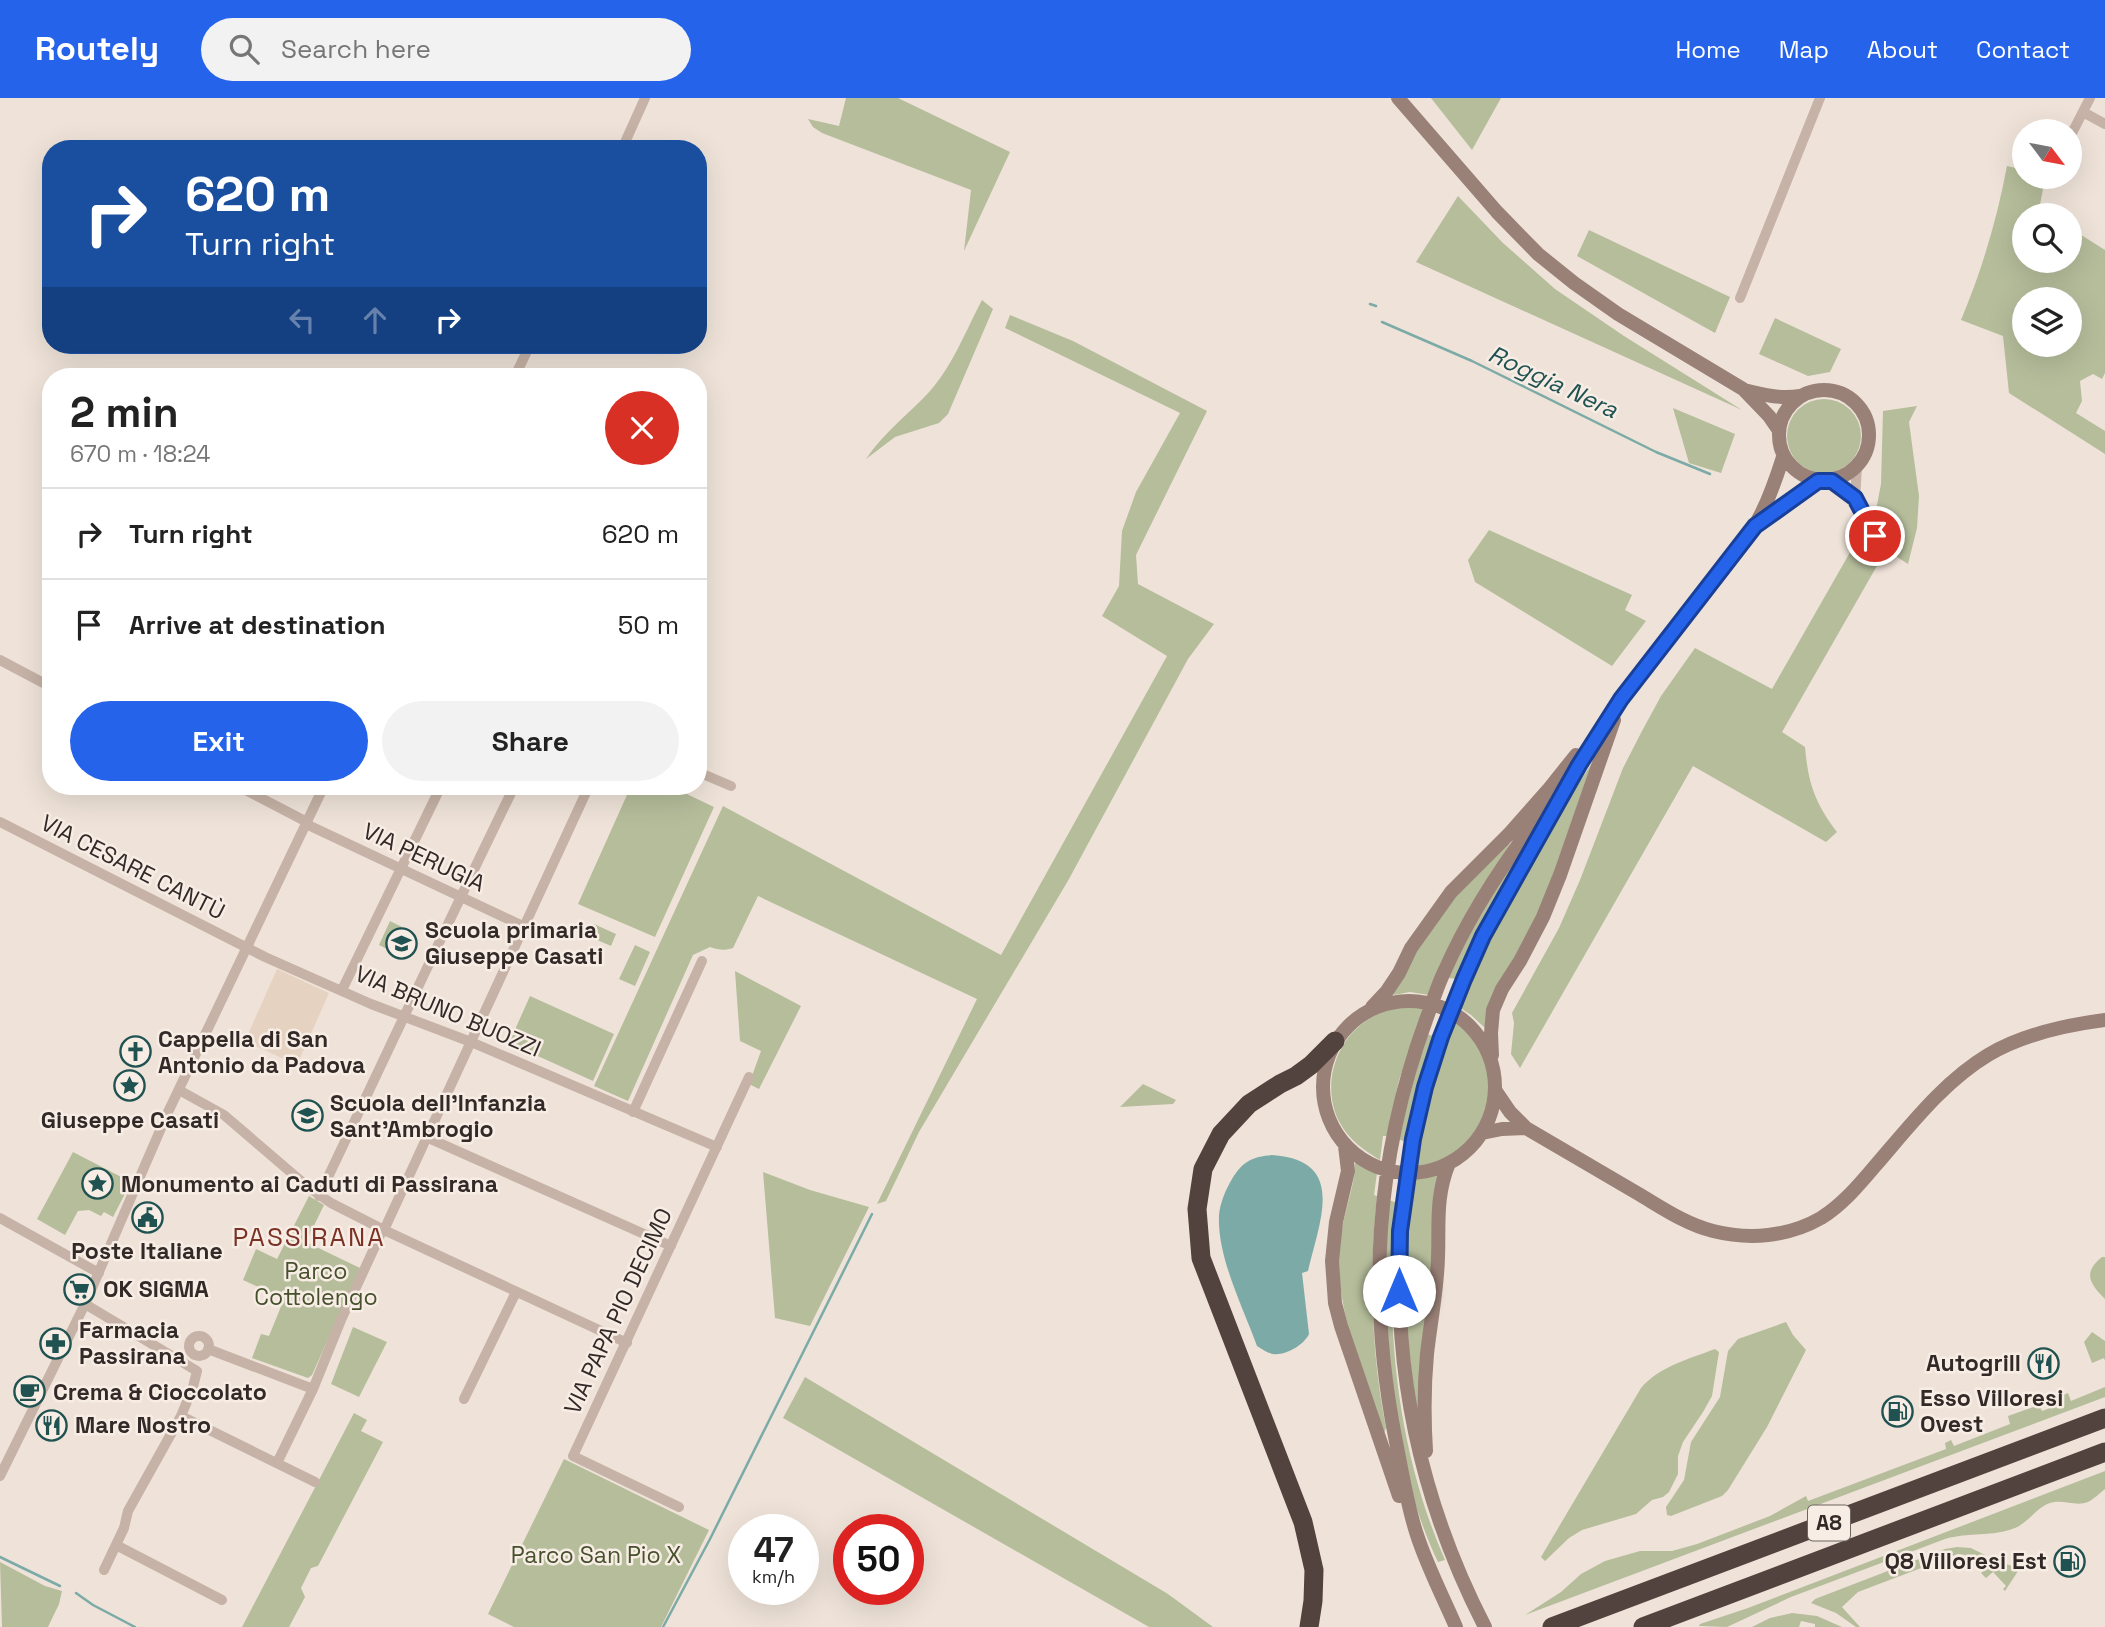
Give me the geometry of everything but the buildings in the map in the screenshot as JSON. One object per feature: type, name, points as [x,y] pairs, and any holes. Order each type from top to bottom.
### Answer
[{"type":"highway","points":[[1309,1627],[1314,1601],[1314,1570],[1303,1522],[1201,1258],[1196,1209],[1203,1169],[1221,1134],[1249,1104],[1296,1076],[1335,1041]]},
{"type":"highway","name":"A8","points":[[1552,1627],[2105,1418]]},
{"type":"highway","name":"A8","points":[[1643,1627],[2105,1452]]},
{"type":"main road","points":[[1398,98],[1497,212],[1538,254],[1618,314],[1743,389],[1779,429]]},
{"type":"main road","points":[[1743,389],[1785,398],[1816,390],[1830,390],[1855,402],[1869,426],[1865,455],[1857,467],[1846,476],[1825,481],[1755,526]]},
{"type":"main road","points":[[1802,395],[1783,415],[1779,443],[1783,457],[1798,473],[1825,481]]},
{"type":"main road","points":[[1621,699],[1543,917],[1493,1010],[1491,1033],[1495,1090],[1491,1112],[1482,1133],[1467,1150],[1449,1163],[1428,1171],[1405,1173],[1383,1169],[1363,1160],[1345,1146],[1332,1127],[1324,1106],[1322,1084],[1326,1061],[1335,1041],[1350,1023],[1387,991],[1411,948],[1451,892],[1548,790],[1755,526],[1783,457]]},
{"type":"main road","points":[[1485,1627],[1440,1524],[1423,1470],[1412,1418],[1403,1353],[1399,1266],[1403,1200],[1424,1092],[1441,1037],[1464,979],[1504,897],[1579,765],[1621,699]]},
{"type":"main road","points":[[1417,1535],[1392,1419],[1380,1324],[1378,1265],[1383,1197],[1394,1137],[1409,1071],[1423,1030],[1444,972],[1466,927],[1518,843],[1579,765]]},
{"type":"main road","points":[[1368,1010],[1389,1002],[1412,1000],[1434,1004],[1455,1013],[1472,1027],[1485,1046],[1493,1067]]},
{"type":"main road","points":[[1495,1090],[1510,1112],[1526,1128],[1677,1217],[1713,1231],[1764,1237],[1789,1232],[1821,1217],[1854,1191],[1927,1107],[1988,1055],[2017,1041],[2050,1031],[2105,1020]]},
{"type":"main road","points":[[1482,1133],[1526,1128]]},
{"type":"main road","points":[[1345,1146],[1348,1171],[1336,1222],[1332,1261],[1335,1303],[1402,1505],[1456,1627]]},
{"type":"main road","points":[[1440,1524],[1426,1452],[1424,1417],[1427,1355],[1437,1273],[1438,1200],[1441,1181],[1449,1163]]},
{"type":"street","points":[[626,140],[645,98]]},
{"type":"street","points":[[1740,298],[1820,98]]},
{"type":"street","points":[[2079,119],[2090,98]]},
{"type":"street","points":[[2083,112],[2105,124]]},
{"type":"street","points":[[1857,467],[1855,498],[1875,536]]},
{"type":"street","points":[[1825,481],[1855,498]]},
{"type":"street","points":[[0,660],[42,682]]},
{"type":"street","points":[[707,776],[731,786]]},
{"type":"street","name":"VIA PERUGIA","points":[[255,795],[306,823],[525,927]]},
{"type":"street","points":[[0,1476],[85,1304],[178,1090],[320,795]]},
{"type":"street","points":[[342,990],[437,795]]},
{"type":"street","points":[[319,1196],[510,795]]},
{"type":"street","points":[[277,1463],[585,795]]},
{"type":"street","name":"VIA CESARE CANTÙ","points":[[0,822],[246,949]]},
{"type":"street","name":"VIA BRUNO BUOZZI","points":[[246,949],[717,1147]]},
{"type":"street","points":[[633,1112],[702,961]]},
{"type":"street","name":"VIA PAPA PIO DECIMO","points":[[679,1507],[573,1456],[749,1077]]},
{"type":"street","points":[[178,1090],[224,1115],[319,1196],[383,1230],[627,1343]]},
{"type":"street","points":[[426,1137],[671,1246]]},
{"type":"street","points":[[0,1218],[99,1273]]},
{"type":"street","points":[[464,1399],[516,1292]]},
{"type":"street","points":[[85,1304],[197,1371]]},
{"type":"street","points":[[176,1358],[197,1352],[313,1389]]},
{"type":"street","points":[[104,1570],[128,1511],[181,1416],[197,1371],[197,1352]]},
{"type":"street","points":[[181,1416],[315,1482]]},
{"type":"street","points":[[116,1545],[222,1600]]},
{"type":"green space","points":[[846,98],[898,98],[1010,152],[964,251],[971,190],[822,133],[813,127],[808,119],[839,126]]},
{"type":"green space","points":[[1431,98],[1501,98],[1472,150]]},
{"type":"green space","points":[[2007,166],[2012,167],[2012,189],[2043,189],[2040,203],[2012,203],[2012,273],[2082,273],[2082,236],[2105,250],[2105,373],[2102,379],[2093,374],[2080,381],[2082,401],[2076,413],[2105,431],[2105,454],[2009,393],[2003,336],[1961,320],[1994,225]]},
{"type":"green space","points":[[1458,196],[1503,243],[1555,289],[1742,410],[1416,262]]},
{"type":"green space","points":[[1589,230],[1730,297],[1715,333],[1577,256]]},
{"type":"green space","points":[[982,300],[993,309],[948,414],[939,423],[895,437],[866,459],[938,381]]},
{"type":"green space","points":[[1010,315],[1073,341],[1207,411],[1136,555],[1138,584],[1214,624],[1188,659],[1069,879],[919,1132],[886,1201],[877,1204],[977,999],[758,896],[733,948],[722,950],[710,947],[693,955],[628,1101],[594,1086],[723,806],[1001,955],[1167,656],[1102,616],[1119,586],[1122,531],[1136,492],[1180,413],[1005,328]]},
{"type":"green space","points":[[1775,318],[1841,349],[1830,372],[1808,376],[1759,354]]},
{"type":"green space","points":[[1817,399],[1831,399],[1845,405],[1855,415],[1861,436],[1859,450],[1845,467],[1831,473],[1817,473],[1803,467],[1793,457],[1787,443],[1787,429],[1793,415],[1803,405]]},
{"type":"green space","points":[[1917,406],[1909,422],[1919,496],[1917,528],[1908,564],[1886,550],[1782,732],[1805,747],[1814,792],[1823,812],[1837,832],[1826,842],[1693,766],[1520,1068],[1511,1054],[1514,1023],[1512,1013],[1559,928],[1623,768],[1661,696],[1695,648],[1772,689],[1877,505],[1881,484],[1883,411]]},
{"type":"green space","points":[[1673,408],[1735,434],[1721,473],[1689,463]]},
{"type":"green space","points":[[1489,530],[1632,595],[1625,610],[1646,621],[1612,666],[1475,582],[1468,560]]},
{"type":"green space","points":[[1592,763],[1542,906],[1488,1006],[1485,1028],[1459,1007],[1482,946],[1544,836]]},
{"type":"green space","points":[[627,795],[689,795],[714,807],[655,937],[578,904]]},
{"type":"green space","points":[[1530,831],[1457,979],[1448,978],[1461,949]]},
{"type":"green space","points":[[1506,841],[1510,844],[1470,907],[1429,995],[1410,992],[1394,995],[1393,992],[1417,948],[1442,910]]},
{"type":"green space","points":[[390,921],[402,927],[391,951],[379,945]]},
{"type":"green space","points":[[594,924],[616,934],[611,946],[588,936]]},
{"type":"green space","points":[[635,945],[650,952],[635,986],[619,979]]},
{"type":"green space","points":[[735,971],[801,1006],[759,1089],[749,1084],[761,1051],[740,1041]]},
{"type":"green space","points":[[530,996],[614,1034],[593,1081],[509,1043]]},
{"type":"green space","points":[[1413,1006],[1424,1008],[1399,1080],[1387,1136],[1383,1136],[1380,1160],[1352,1140],[1340,1123],[1332,1096],[1334,1067],[1346,1041],[1366,1021],[1388,1010]]},
{"type":"green space","points":[[1454,1020],[1473,1038],[1485,1060],[1489,1083],[1486,1106],[1478,1127],[1463,1146],[1442,1159],[1417,1167],[1421,1124]]},
{"type":"green space","points":[[1426,1034],[1434,1036],[1424,1063],[1406,1142],[1398,1139]]},
{"type":"green space","points":[[1143,1084],[1176,1100],[1173,1104],[1120,1107]]},
{"type":"green space","points":[[73,1152],[131,1182],[113,1217],[104,1212],[101,1216],[89,1210],[78,1211],[65,1235],[37,1219]]},
{"type":"green space","points":[[1355,1161],[1377,1173],[1374,1195],[1377,1196],[1373,1312],[1377,1370],[1386,1428],[1384,1433],[1354,1346],[1340,1279],[1340,1237],[1354,1179]]},
{"type":"green space","points":[[763,1172],[810,1190],[869,1207],[810,1326],[775,1318]]},
{"type":"green space","points":[[1439,1174],[1432,1278],[1417,1418],[1403,1298],[1409,1200],[1412,1200],[1415,1178]]},
{"type":"green space","name":"Parco Cottolengo","points":[[309,1196],[324,1205],[306,1242],[360,1268],[312,1375],[308,1378],[252,1358],[261,1334],[269,1336],[284,1299],[243,1280],[256,1249],[277,1259]]},
{"type":"green space","points":[[1389,1200],[1397,1203],[1392,1293],[1398,1385],[1415,1475],[1445,1560],[1438,1562],[1412,1493],[1396,1419],[1387,1343],[1385,1260]]},
{"type":"green space","points":[[2105,1257],[2105,1299],[2090,1278],[2092,1268]]},
{"type":"green space","points":[[1786,1322],[1806,1350],[1767,1427],[1722,1496],[1671,1516],[1667,1515],[1666,1507],[1684,1480],[1691,1442],[1720,1397],[1728,1351],[1738,1339]]},
{"type":"green space","points":[[353,1327],[387,1342],[359,1397],[331,1384]]},
{"type":"green space","points":[[2092,1332],[2105,1341],[2105,1361],[2104,1358],[2092,1363],[2084,1342]]},
{"type":"green space","points":[[1715,1349],[1719,1352],[1712,1396],[1683,1442],[1678,1456],[1678,1474],[1669,1492],[1652,1500],[1636,1514],[1582,1530],[1569,1538],[1545,1561],[1541,1557],[1641,1388],[1666,1369]]},
{"type":"green space","points":[[805,1377],[1168,1594],[1213,1627],[1149,1627],[783,1418]]},
{"type":"green space","points":[[2105,1387],[2105,1397],[1525,1615],[1561,1592],[1581,1574],[1605,1561],[1640,1551],[1672,1551],[1697,1544],[1770,1516],[1806,1496],[1808,1501],[1946,1449],[1945,1443],[1951,1440],[1954,1446],[2010,1424],[2008,1416],[2039,1405],[2042,1411],[2058,1405],[2056,1398],[2068,1393],[2071,1401]]},
{"type":"green space","points":[[354,1413],[367,1420],[361,1431],[383,1442],[318,1566],[311,1568],[301,1588],[305,1597],[289,1627],[242,1627]]},
{"type":"green space","name":"Parco San Pio X","points":[[564,1459],[709,1530],[661,1627],[514,1627],[488,1614]]},
{"type":"green space","points":[[2105,1471],[2105,1489],[2088,1502],[2050,1503],[2015,1528],[1998,1533],[1945,1539],[1791,1597],[1727,1627],[1699,1626],[1700,1624]]},
{"type":"green space","points":[[1971,1548],[1985,1555],[1972,1562],[1965,1555],[1958,1554],[1858,1592],[1842,1607],[1860,1627],[1811,1603],[1815,1599],[1945,1549]]},
{"type":"green space","points":[[0,1562],[45,1586],[62,1591],[48,1627],[2,1627]]},
{"type":"green space","points":[[2002,1563],[2020,1568],[2005,1591],[2003,1589],[2006,1586],[1993,1572],[1986,1578],[1981,1573],[1991,1564]]},
{"type":"green space","points":[[1792,1613],[1817,1616],[1842,1627],[1815,1627],[1815,1624],[1801,1621],[1799,1627],[1752,1627],[1770,1618]]},
{"type":"shaded area","points":[[277,969],[329,993],[297,1065],[245,1041]]},
{"type":"water","points":[[1272,1155],[1296,1159],[1311,1168],[1320,1181],[1323,1196],[1318,1233],[1308,1271],[1302,1273],[1309,1334],[1299,1346],[1278,1354],[1269,1353],[1257,1346],[1226,1265],[1219,1231],[1221,1206],[1232,1179],[1244,1164]]},
{"type":"waterway","name":"Roggia Nera","points":[[1370,304],[1376,306]]},
{"type":"waterway","name":"Roggia Nera","points":[[1382,322],[1472,361],[1656,452],[1710,474]]},
{"type":"waterway","points":[[663,1627],[710,1539],[872,1214]]},
{"type":"waterway","points":[[0,1557],[60,1586]]},
{"type":"waterway","points":[[76,1593],[135,1627]]},
{"type":"place","name":"Scuola primaria Giuseppe Casati","points":[[402,943]]},
{"type":"place","name":"Cappella di San Antonio da Padova","points":[[135,1052]]},
{"type":"place","name":"Giuseppe Casati","points":[[130,1086]]},
{"type":"place","name":"Scuola dell'Infanzia Sant'Ambrogio","points":[[307,1116]]},
{"type":"place","name":"Monumento ai Caduti di Passirana","points":[[98,1184]]},
{"type":"place","name":"Poste Italiane","points":[[147,1217]]},
{"type":"place","name":"OK SIGMA","points":[[80,1289]]},
{"type":"place","name":"Farmacia Passirana","points":[[56,1343]]},
{"type":"place","name":"Autogrill","points":[[2044,1363]]},
{"type":"place","name":"Crema & Cioccolato","points":[[30,1392]]},
{"type":"place","name":"Esso Villoresi Ovest","points":[[1897,1411]]},
{"type":"place","name":"Mare Nostro","points":[[52,1425]]},
{"type":"place","name":"Q8 Villoresi Est","points":[[2070,1561]]},
{"type":"district","name":"PASSIRANA","points":[[309,1237]]},
{"type":"route","points":[[1399,1291],[1400,1231],[1413,1139],[1425,1087],[1441,1037],[1483,936],[1579,765],[1621,699],[1755,526],[1818,481],[1832,481],[1855,498],[1875,536]]}]
